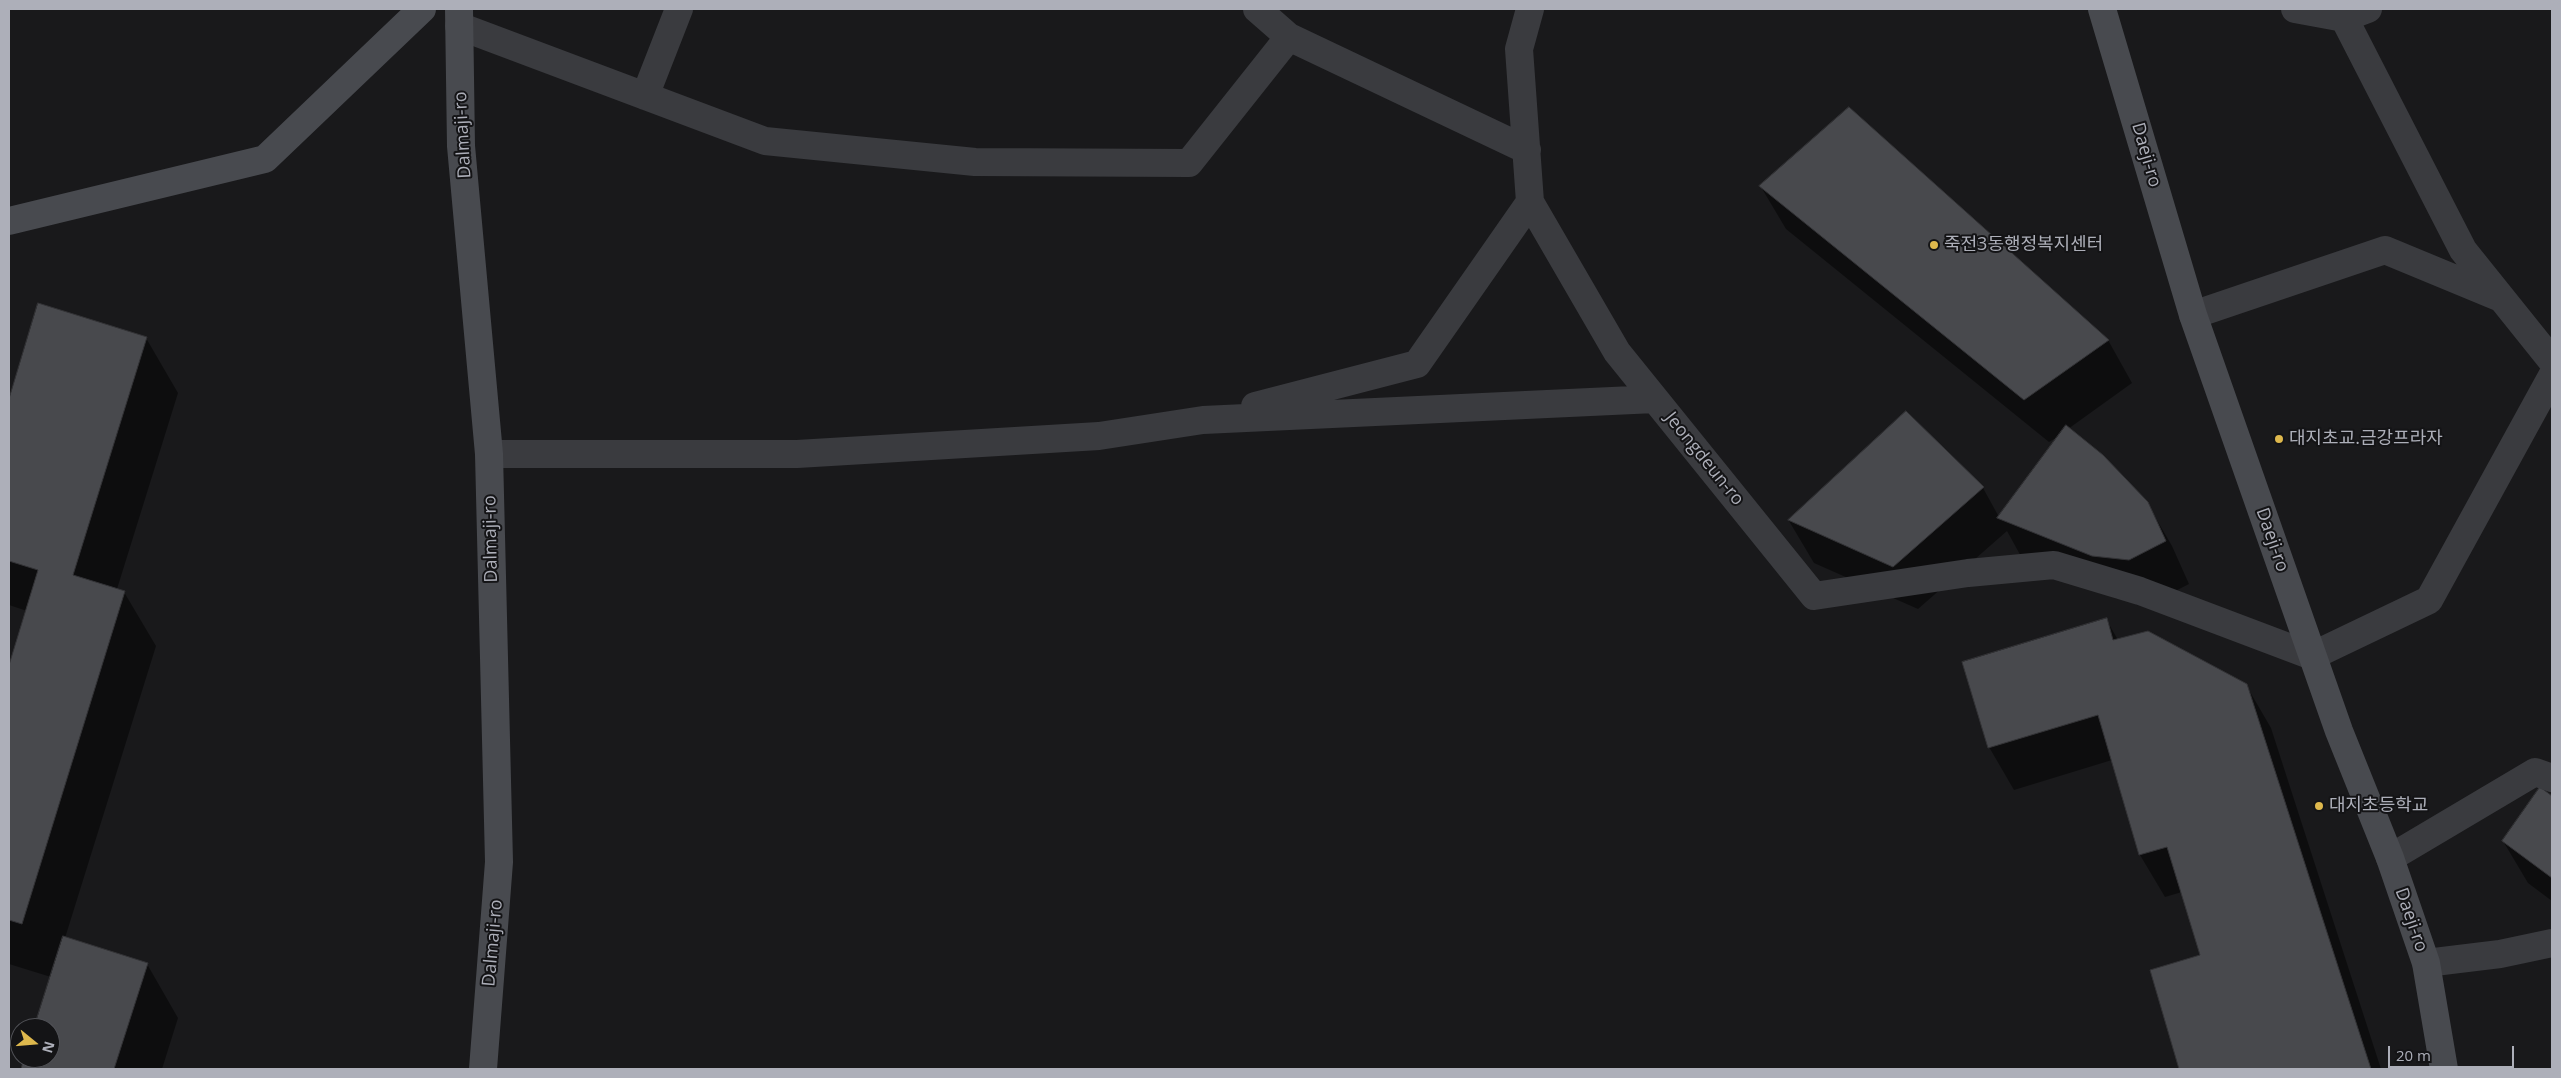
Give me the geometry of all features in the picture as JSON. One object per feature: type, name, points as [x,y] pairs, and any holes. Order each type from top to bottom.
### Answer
[{"type":"street","points":[[9,221],[265,159],[422,9]]},
{"type":"street","points":[[646,96],[679,9]]},
{"type":"street","points":[[1257,9],[1289,37],[1527,150]]},
{"type":"street","name":"Jeongdeun-ro","points":[[1530,9],[1520,49],[1530,202],[1617,352],[1814,596],[1968,572],[2054,565],[2140,591],[2312,656]]},
{"type":"street","points":[[2295,9],[2356,14],[2463,250],[2552,361]]},
{"type":"street","name":"Daeji-ro","points":[[2106,10],[2193,315],[2312,656],[2390,858],[2426,963],[2444,1069]]},
{"type":"street","points":[[459,18],[646,96],[765,141],[975,162],[1189,163],[1289,37]]},
{"type":"street","name":"Dalmaji-ro","points":[[459,18],[461,146],[489,454],[499,862],[483,1069]]},
{"type":"street","points":[[489,454],[797,454],[1099,436],[1203,420],[1417,364],[1530,202]]},
{"type":"street","points":[[2193,315],[2385,250],[2502,299]]},
{"type":"street","points":[[2312,656],[2429,600],[2552,376]]},
{"type":"street","points":[[1203,420],[1656,399]]},
{"type":"street","points":[[2390,858],[2535,772],[2552,778]]},
{"type":"street","points":[[2426,963],[2500,954],[2552,943]]},
{"type":"building","points":[[1849,107],[2109,340],[2024,400],[1759,186]]},
{"type":"building","points":[[38,303],[147,337],[73,575],[125,591],[22,924],[9,920],[9,665],[38,570],[9,561],[9,399]]},
{"type":"building","points":[[1906,411],[1984,487],[1893,567],[1788,520]]},
{"type":"building","points":[[2066,425],[2103,455],[2148,502],[2166,541],[2129,560],[2092,556],[1997,518]]},
{"type":"building","points":[[2107,618],[2113,640],[2148,631],[2247,684],[2371,1069],[2179,1069],[2150,970],[2200,955],[2167,847],[2139,855],[2098,715],[1988,748],[1962,662]]},
{"type":"building","points":[[2540,787],[2552,796],[2552,878],[2502,841]]},
{"type":"building","points":[[63,936],[148,963],[114,1069],[21,1069],[60,1068],[60,1018],[37,1018]]},
{"type":"place","name":"죽전3동행정복지센터","points":[[1934,245]]},
{"type":"place","name":"대지초교.금강프라자","points":[[2279,439]]},
{"type":"place","name":"대지초등학교","points":[[2319,806]]}]
